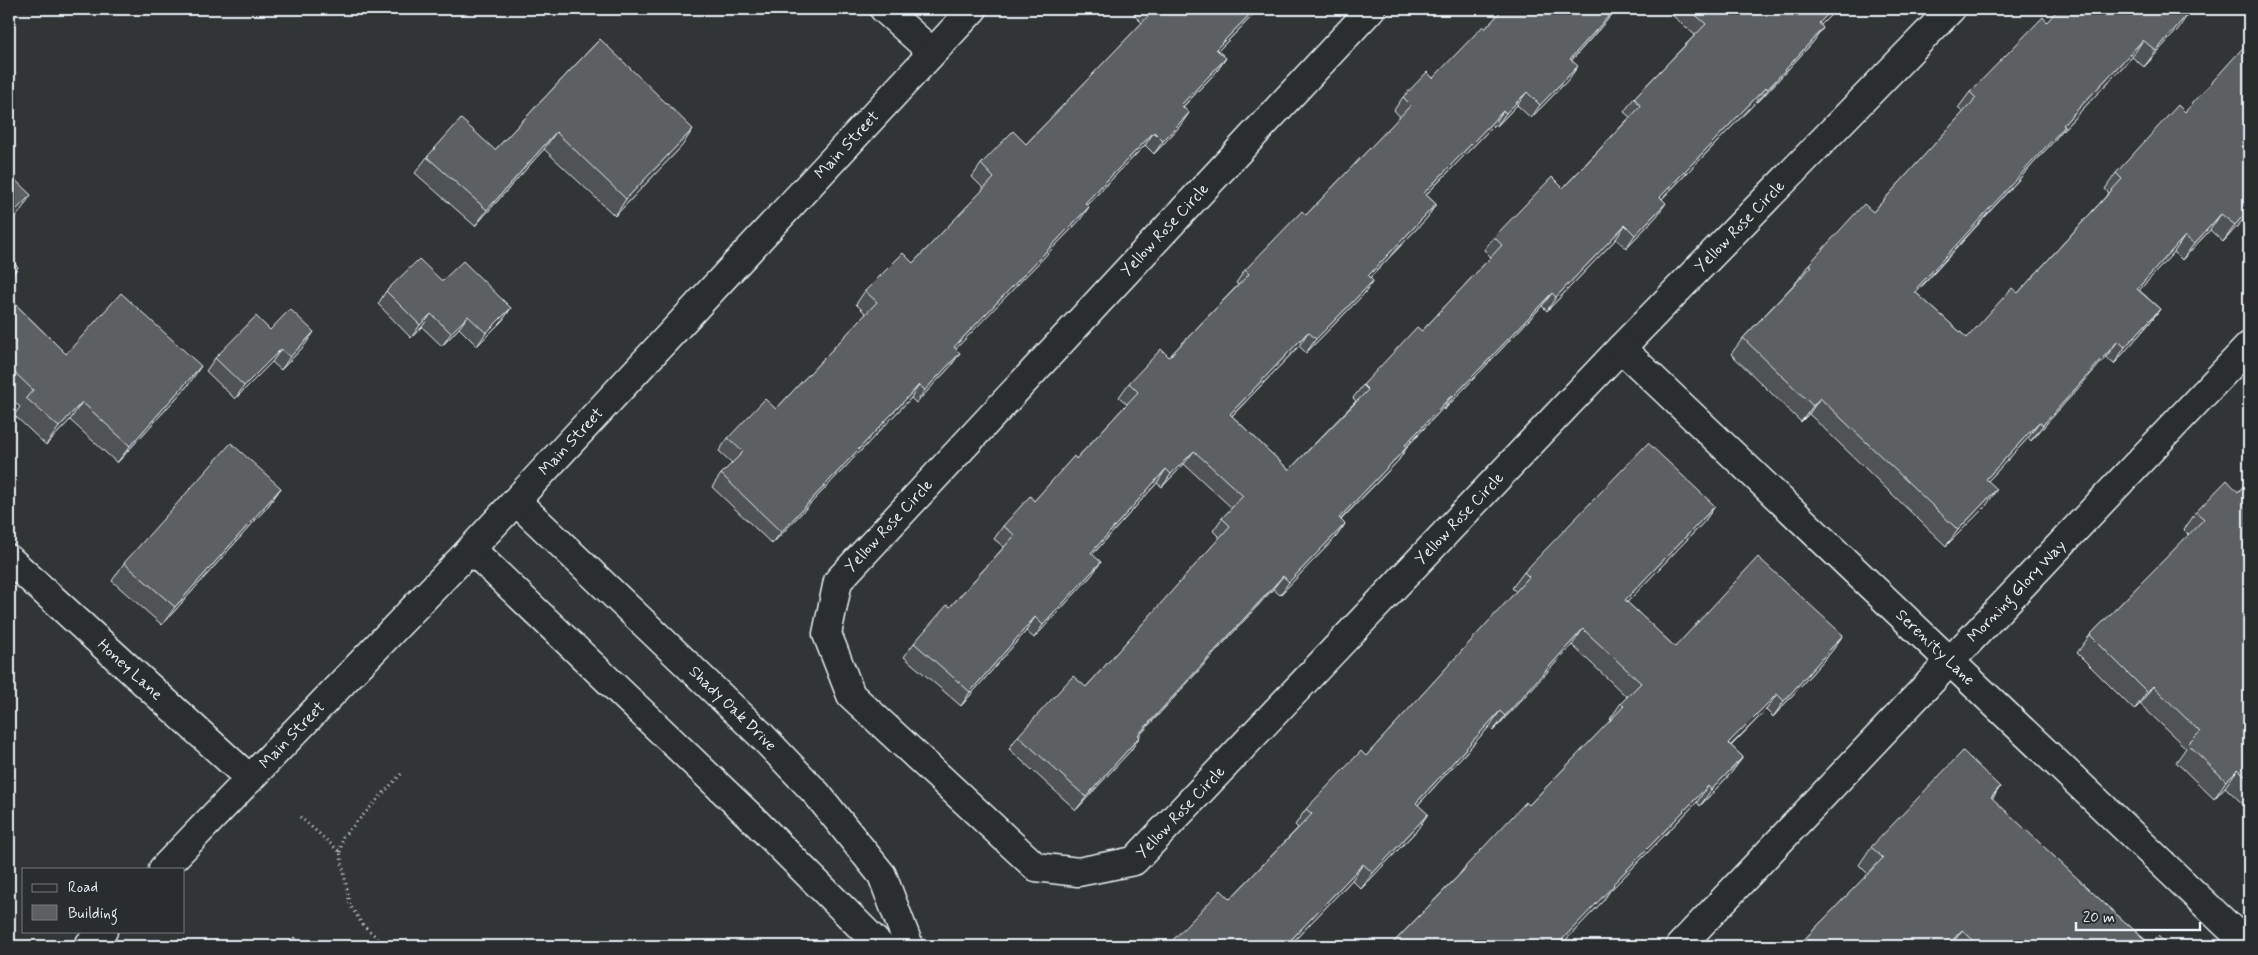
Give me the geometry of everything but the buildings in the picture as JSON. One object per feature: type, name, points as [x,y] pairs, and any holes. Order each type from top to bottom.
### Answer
[{"type":"street","points":[[884,9],[932,52]]},
{"type":"street","name":"Yellow Rose Circle","points":[[1372,9],[838,581],[826,634],[851,694],[1036,867],[1078,872],[1134,861],[1622,348],[1951,9]]},
{"type":"street","name":"Main Street","points":[[165,868],[516,501],[932,52],[966,11]]},
{"type":"street","name":"Morning Glory Way","points":[[1680,946],[2249,346]]},
{"type":"street","name":"Serenity Lane","points":[[1622,348],[1949,662],[2249,946]]},
{"type":"street","name":"Shady Oak Drive","points":[[516,501],[759,733],[817,794],[882,875],[909,946]]},
{"type":"street","points":[[471,549],[752,818],[880,946]]},
{"type":"street","name":"Honey Lane","points":[[9,558],[250,779]]},
{"type":"street","points":[[88,946],[102,932]]},
{"type":"path","points":[[386,946],[362,924],[350,905],[340,852],[343,836],[401,774]]},
{"type":"path","points":[[300,817],[340,852]]}]
